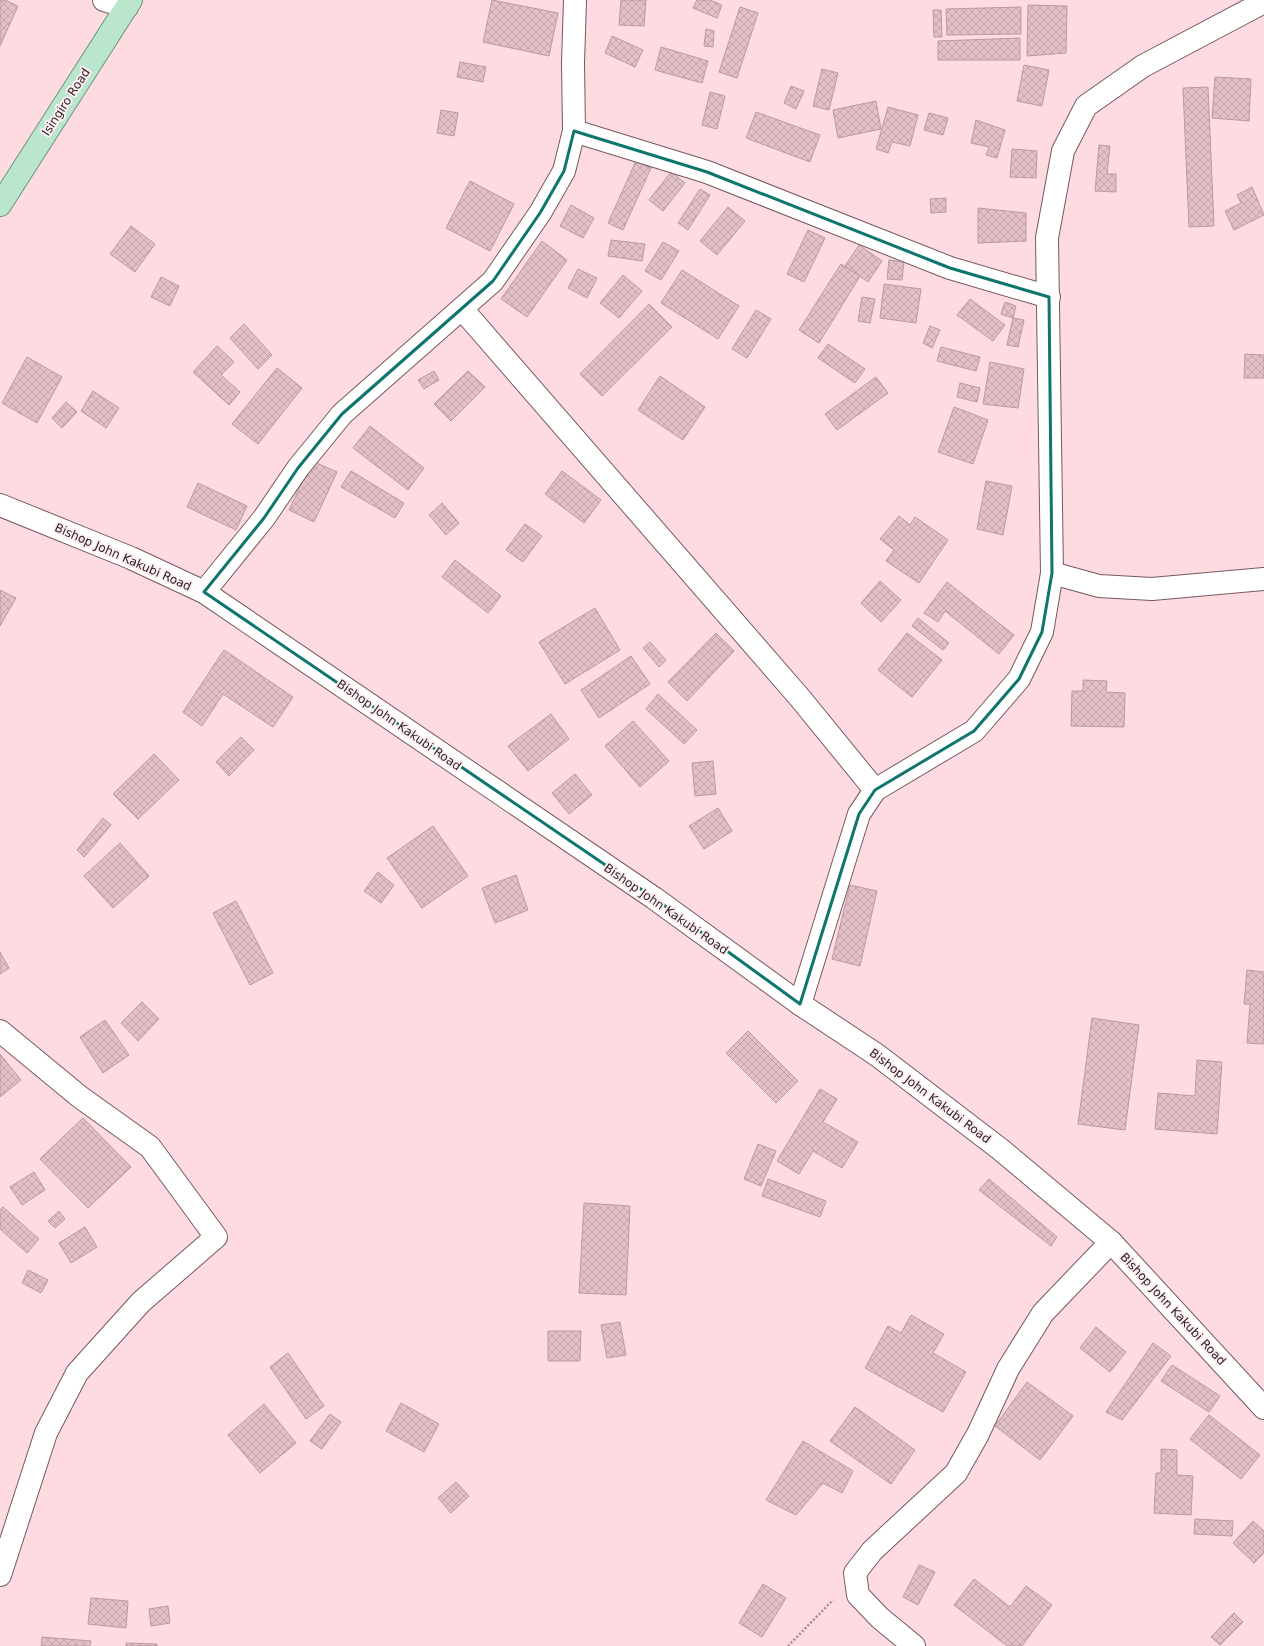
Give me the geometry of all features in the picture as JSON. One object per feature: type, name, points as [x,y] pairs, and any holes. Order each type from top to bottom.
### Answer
[{"type":"main road","name":"Isingiro Road","points":[[0,205],[129,3]]},
{"type":"street","points":[[104,0],[129,3]]},
{"type":"street","points":[[204,592],[264,518],[298,468],[342,414],[494,281],[540,213],[564,171],[574,131],[573,63],[575,0]]},
{"type":"street","points":[[800,1004],[858,814],[875,790],[974,731],[1019,679],[1042,632],[1052,573],[1047,238],[1063,151],[1086,106],[1143,66],[1264,2]]},
{"type":"street","points":[[574,131],[707,172],[950,268],[1049,297]]},
{"type":"street","points":[[462,309],[790,686],[875,790]]},
{"type":"street","name":"Bishop John Kakubi Road","points":[[0,505],[130,558],[204,592],[654,898],[800,1004],[877,1055],[982,1135],[1111,1242],[1264,1408]]},
{"type":"street","points":[[1052,573],[1099,586],[1152,589],[1264,579]]},
{"type":"street","points":[[0,1032],[80,1097],[150,1146],[216,1237],[141,1302],[77,1373],[46,1433],[0,1575]]},
{"type":"street","points":[[914,1646],[880,1618],[858,1595],[855,1573],[872,1551],[956,1473],[978,1434],[1008,1369],[1043,1313],[1111,1242]]},
{"type":"path","points":[[788,1646],[856,1576]]},
{"type":"highlighted area","points":[[574,131],[707,172],[950,268],[1049,297],[1052,573],[1042,632],[1019,679],[974,731],[875,790],[859,814],[800,1004],[654,898],[204,592],[264,518],[298,468],[342,414],[493,281],[540,213],[564,171]]},
{"type":"building","points":[[0,0],[5,0],[18,6],[0,46]]},
{"type":"building","points":[[492,0],[558,13],[549,56],[483,42]]},
{"type":"building","points":[[621,0],[646,0],[644,26],[619,25]]},
{"type":"building","points":[[697,0],[710,0],[722,5],[717,18],[693,8]]},
{"type":"building","points":[[1028,5],[1067,6],[1066,53],[1027,56]]},
{"type":"building","points":[[740,7],[758,13],[737,78],[719,72]]},
{"type":"building","points":[[1021,7],[1021,34],[947,35],[946,9]]},
{"type":"building","points":[[933,10],[941,10],[942,37],[934,37]]},
{"type":"building","points":[[706,29],[714,31],[713,47],[704,46]]},
{"type":"building","points":[[612,36],[643,50],[635,67],[605,53]]},
{"type":"building","points":[[1020,38],[1020,60],[938,60],[938,41]]},
{"type":"building","points":[[661,47],[708,61],[702,83],[655,70]]},
{"type":"building","points":[[460,62],[486,67],[483,82],[457,77]]},
{"type":"building","points":[[1024,65],[1049,70],[1042,106],[1017,101]]},
{"type":"building","points":[[822,69],[838,73],[829,110],[813,106]]},
{"type":"building","points":[[1215,77],[1251,79],[1249,121],[1212,118]]},
{"type":"building","points":[[791,86],[804,91],[796,109],[784,103]]},
{"type":"building","points":[[1208,87],[1214,226],[1189,227],[1183,88]]},
{"type":"building","points":[[710,92],[725,96],[717,129],[702,125]]},
{"type":"building","points":[[876,101],[881,129],[838,138],[833,110]]},
{"type":"building","points":[[888,107],[918,115],[910,146],[892,142],[888,153],[876,149]]},
{"type":"building","points":[[441,110],[458,113],[454,136],[437,133]]},
{"type":"building","points":[[756,112],[820,135],[810,162],[746,138]]},
{"type":"building","points":[[929,113],[948,118],[943,135],[924,130]]},
{"type":"building","points":[[976,120],[1005,130],[997,158],[986,155],[989,147],[971,143]]},
{"type":"building","points":[[1099,145],[1110,146],[1107,174],[1116,174],[1116,192],[1095,191]]},
{"type":"building","points":[[1012,149],[1037,151],[1036,178],[1010,177]]},
{"type":"building","points":[[636,161],[651,168],[623,230],[608,223]]},
{"type":"building","points":[[671,172],[685,183],[663,211],[649,200]]},
{"type":"building","points":[[470,181],[514,204],[490,251],[446,228]]},
{"type":"building","points":[[1252,187],[1264,215],[1234,230],[1225,211],[1241,203],[1237,195]]},
{"type":"building","points":[[700,189],[710,195],[688,230],[678,223]]},
{"type":"building","points":[[946,198],[946,212],[931,213],[930,199]]},
{"type":"building","points":[[571,205],[594,218],[583,238],[560,226]]},
{"type":"building","points":[[728,207],[745,221],[717,255],[700,241]]},
{"type":"building","points":[[978,208],[1026,213],[1026,241],[978,243]]},
{"type":"building","points":[[131,226],[155,244],[135,272],[110,254]]},
{"type":"building","points":[[808,230],[825,238],[804,282],[787,274]]},
{"type":"building","points":[[611,240],[645,244],[642,261],[608,256]]},
{"type":"building","points":[[542,241],[567,260],[527,317],[501,299]]},
{"type":"building","points":[[663,242],[679,251],[661,280],[645,271]]},
{"type":"building","points":[[859,245],[882,261],[868,282],[845,266]]},
{"type":"building","points":[[889,260],[904,262],[902,280],[887,279]]},
{"type":"building","points":[[841,264],[860,276],[819,343],[799,330]]},
{"type":"building","points":[[578,269],[597,278],[587,298],[568,288]]},
{"type":"building","points":[[682,270],[739,306],[718,339],[661,303]]},
{"type":"building","points":[[623,275],[642,291],[619,318],[600,303]]},
{"type":"building","points":[[161,277],[179,286],[170,306],[151,297]]},
{"type":"building","points":[[884,284],[921,289],[916,323],[880,318]]},
{"type":"building","points":[[862,297],[875,299],[870,323],[858,321]]},
{"type":"building","points":[[970,299],[1005,325],[993,341],[957,315]]},
{"type":"building","points":[[1005,302],[1016,306],[1013,318],[1001,314]]},
{"type":"building","points":[[649,304],[672,327],[602,396],[580,374]]},
{"type":"building","points":[[756,310],[771,319],[747,358],[732,349]]},
{"type":"building","points":[[1013,318],[1024,320],[1018,347],[1007,345]]},
{"type":"building","points":[[244,324],[272,355],[258,369],[230,338]]},
{"type":"building","points":[[930,326],[940,330],[932,348],[923,343]]},
{"type":"building","points":[[828,344],[865,369],[855,383],[818,358]]},
{"type":"building","points":[[217,346],[234,362],[221,375],[240,392],[229,405],[193,372]]},
{"type":"building","points":[[941,347],[980,357],[976,371],[937,361]]},
{"type":"building","points":[[1245,354],[1264,355],[1264,378],[1244,378]]},
{"type":"building","points":[[27,357],[62,377],[37,423],[2,403]]},
{"type":"building","points":[[990,362],[1024,369],[1018,408],[983,404]]},
{"type":"building","points":[[277,368],[302,388],[258,444],[232,424]]},
{"type":"building","points":[[434,371],[439,380],[424,389],[418,380]]},
{"type":"building","points":[[468,371],[485,387],[451,421],[434,404]]},
{"type":"building","points":[[660,376],[705,407],[683,440],[638,410]]},
{"type":"building","points":[[876,377],[888,393],[837,430],[825,414]]},
{"type":"building","points":[[960,383],[980,388],[977,402],[957,397]]},
{"type":"building","points":[[93,391],[119,408],[106,428],[81,411]]},
{"type":"building","points":[[66,402],[77,412],[62,428],[52,418]]},
{"type":"building","points":[[954,407],[988,420],[973,464],[938,452]]},
{"type":"building","points":[[370,426],[424,468],[408,490],[353,448]]},
{"type":"building","points":[[312,461],[337,472],[314,522],[289,510]]},
{"type":"building","points":[[351,471],[404,503],[395,518],[341,487]]},
{"type":"building","points":[[562,471],[601,500],[584,523],[545,494]]},
{"type":"building","points":[[986,481],[1012,486],[1003,535],[977,529]]},
{"type":"building","points":[[198,483],[247,506],[236,530],[187,507]]},
{"type":"building","points":[[442,503],[459,523],[446,535],[429,515]]},
{"type":"building","points":[[899,516],[910,525],[915,517],[948,540],[919,583],[886,561],[894,550],[880,539]]},
{"type":"building","points":[[525,524],[542,536],[523,562],[506,550]]},
{"type":"building","points":[[455,560],[501,596],[488,613],[442,577]]},
{"type":"building","points":[[880,581],[901,600],[881,622],[861,603]]},
{"type":"building","points":[[947,582],[1014,635],[999,654],[945,611],[938,622],[924,613]]},
{"type":"building","points":[[0,590],[16,598],[0,626]]},
{"type":"building","points":[[595,608],[620,650],[565,684],[539,642]]},
{"type":"building","points":[[918,618],[949,643],[943,650],[912,626]]},
{"type":"building","points":[[716,633],[734,651],[687,701],[668,682]]},
{"type":"building","points":[[907,633],[942,660],[912,697],[878,670]]},
{"type":"building","points":[[650,642],[666,660],[659,667],[643,648]]},
{"type":"building","points":[[224,650],[293,697],[273,727],[223,694],[202,726],[183,712]]},
{"type":"building","points":[[631,656],[650,684],[599,718],[581,690]]},
{"type":"building","points":[[1083,680],[1107,681],[1106,692],[1125,693],[1124,727],[1071,726],[1072,691],[1083,691]]},
{"type":"building","points":[[658,694],[697,730],[684,744],[646,709]]},
{"type":"building","points":[[551,714],[569,739],[528,771],[508,746]]},
{"type":"building","points":[[633,721],[669,761],[640,787],[605,746]]},
{"type":"building","points":[[241,737],[254,750],[229,776],[216,762]]},
{"type":"building","points":[[154,754],[179,780],[138,819],[113,794]]},
{"type":"building","points":[[713,761],[716,794],[695,796],[692,763]]},
{"type":"building","points":[[575,774],[592,795],[569,814],[552,793]]},
{"type":"building","points":[[718,808],[732,831],[704,849],[689,826]]},
{"type":"building","points":[[103,818],[111,825],[84,857],[77,850]]},
{"type":"building","points":[[433,826],[468,876],[422,908],[387,858]]},
{"type":"building","points":[[120,843],[149,876],[113,908],[84,876]]},
{"type":"building","points":[[378,872],[394,885],[381,903],[364,891]]},
{"type":"building","points":[[516,875],[528,910],[495,923],[482,888]]},
{"type":"building","points":[[850,885],[877,891],[860,966],[832,959]]},
{"type":"building","points":[[236,901],[273,973],[250,985],[213,913]]},
{"type":"building","points":[[0,952],[9,968],[0,974]]},
{"type":"building","points":[[1247,970],[1264,972],[1264,1044],[1247,1043],[1250,1004],[1244,1004]]},
{"type":"building","points":[[142,1002],[159,1019],[138,1041],[121,1023]]},
{"type":"building","points":[[1092,1018],[1139,1025],[1125,1130],[1078,1124]]},
{"type":"building","points":[[105,1020],[129,1055],[103,1073],[80,1037]]},
{"type":"building","points":[[748,1031],[798,1081],[776,1103],[726,1053]]},
{"type":"building","points":[[0,1054],[21,1080],[0,1097]]},
{"type":"building","points":[[1197,1060],[1222,1062],[1217,1134],[1155,1129],[1158,1093],[1195,1096]]},
{"type":"building","points":[[820,1089],[837,1099],[823,1122],[858,1142],[842,1168],[813,1151],[799,1174],[777,1161]]},
{"type":"building","points":[[83,1118],[131,1167],[88,1208],[40,1159]]},
{"type":"building","points":[[758,1144],[776,1151],[761,1186],[744,1179]]},
{"type":"building","points":[[34,1172],[45,1190],[22,1205],[10,1187]]},
{"type":"building","points":[[768,1179],[826,1201],[820,1217],[762,1196]]},
{"type":"building","points":[[989,1179],[1057,1237],[1051,1246],[979,1190]]},
{"type":"building","points":[[584,1203],[630,1206],[626,1295],[579,1293]]},
{"type":"building","points":[[3,1207],[39,1239],[27,1253],[0,1229],[0,1210]]},
{"type":"building","points":[[59,1211],[65,1219],[55,1228],[48,1221]]},
{"type":"building","points":[[85,1227],[97,1247],[71,1263],[59,1243]]},
{"type":"building","points":[[28,1270],[48,1280],[41,1293],[22,1283]]},
{"type":"building","points":[[911,1315],[944,1334],[933,1353],[966,1372],[943,1412],[865,1368],[888,1326],[901,1333]]},
{"type":"building","points":[[620,1322],[626,1355],[607,1358],[601,1325]]},
{"type":"building","points":[[1096,1327],[1126,1352],[1110,1372],[1080,1348]]},
{"type":"building","points":[[548,1331],[581,1331],[580,1361],[548,1361]]},
{"type":"building","points":[[1153,1343],[1171,1356],[1122,1420],[1106,1412]]},
{"type":"building","points":[[288,1353],[324,1406],[306,1419],[270,1367]]},
{"type":"building","points":[[1172,1365],[1220,1396],[1209,1412],[1161,1381]]},
{"type":"building","points":[[1027,1382],[1073,1416],[1040,1460],[995,1426]]},
{"type":"building","points":[[401,1403],[439,1424],[424,1452],[386,1431]]},
{"type":"building","points":[[264,1404],[296,1443],[260,1473],[228,1435]]},
{"type":"building","points":[[855,1407],[915,1450],[891,1484],[830,1441]]},
{"type":"building","points":[[330,1414],[341,1422],[322,1449],[310,1441]]},
{"type":"building","points":[[1209,1415],[1260,1455],[1241,1479],[1190,1439]]},
{"type":"building","points":[[803,1441],[853,1471],[842,1493],[823,1483],[796,1515],[766,1500]]},
{"type":"building","points":[[1161,1449],[1177,1450],[1177,1475],[1193,1476],[1191,1515],[1154,1513],[1156,1473],[1161,1473]]},
{"type":"building","points":[[456,1482],[469,1496],[451,1513],[438,1498]]},
{"type":"building","points":[[1195,1519],[1233,1521],[1232,1536],[1194,1534]]},
{"type":"building","points":[[1253,1521],[1264,1531],[1264,1553],[1254,1563],[1233,1543]]},
{"type":"building","points":[[919,1565],[935,1572],[918,1605],[903,1597]]},
{"type":"building","points":[[974,1579],[1010,1607],[1026,1586],[1052,1605],[1022,1646],[1007,1646],[954,1605]]},
{"type":"building","points":[[763,1584],[786,1598],[762,1637],[739,1623]]},
{"type":"building","points":[[91,1598],[128,1601],[126,1628],[88,1624]]},
{"type":"building","points":[[168,1606],[170,1623],[151,1626],[149,1609]]},
{"type":"building","points":[[1234,1613],[1243,1622],[1220,1645],[1211,1637]]},
{"type":"building","points":[[42,1637],[91,1641],[90,1646],[41,1646]]},
{"type":"building","points":[[126,1643],[157,1644],[157,1646],[126,1646]]}]
